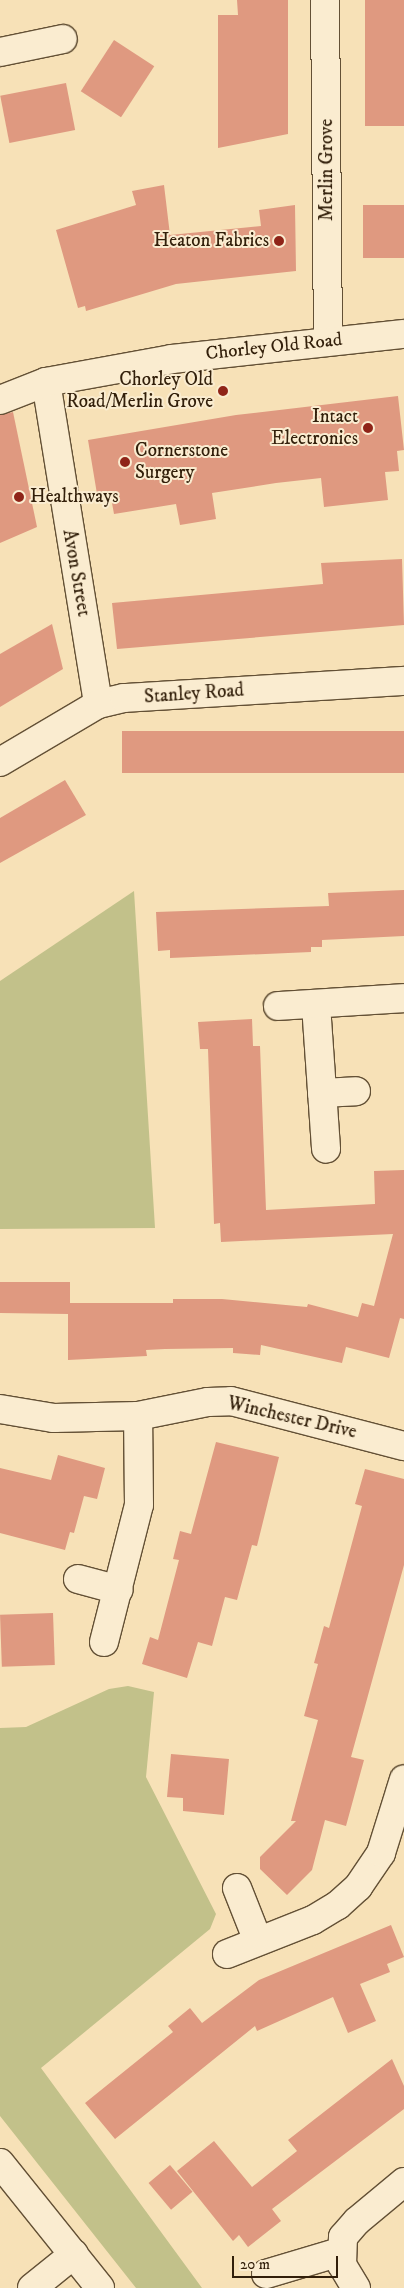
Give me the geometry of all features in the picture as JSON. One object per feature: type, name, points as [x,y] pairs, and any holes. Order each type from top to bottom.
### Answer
[{"type":"street","name":"Merlin Grove","points":[[325,0],[328,340]]},
{"type":"street","points":[[0,52],[63,39]]},
{"type":"street","name":"Chorley Old Road","points":[[0,400],[46,382],[172,359],[328,340],[404,334]]},
{"type":"street","name":"Avon Street","points":[[46,382],[98,704]]},
{"type":"street","name":"Stanley Road","points":[[0,762],[98,704],[124,698],[404,681]]},
{"type":"street","points":[[278,1006],[404,998]]},
{"type":"street","points":[[316,1005],[326,1150]]},
{"type":"street","points":[[322,1093],[356,1091]]},
{"type":"street","name":"Winchester Drive","points":[[0,1409],[54,1418],[138,1416],[208,1402],[231,1400],[404,1446]]},
{"type":"street","points":[[104,1642],[140,1505],[138,1416]]},
{"type":"street","points":[[78,1579],[119,1590]]},
{"type":"street","points":[[227,1954],[313,1920],[338,1905],[358,1887],[381,1853],[400,1809],[404,1779]]},
{"type":"street","points":[[237,1888],[258,1941]]},
{"type":"street","points":[[0,2163],[100,2288]]},
{"type":"street","points":[[356,2288],[346,2276],[340,2252],[349,2229],[404,2182]]},
{"type":"street","points":[[266,2274],[340,2252]]},
{"type":"street","points":[[32,2288],[74,2254]]},
{"type":"shaded area","points":[[134,891],[155,1228],[0,1229],[0,981]]},
{"type":"shaded area","points":[[128,1686],[154,1692],[146,1777],[216,1914],[210,1929],[41,2068],[202,2288],[136,2288],[0,2116],[0,1728],[26,1727],[109,1689]]},
{"type":"building","points":[[237,0],[288,0],[288,134],[218,148],[218,15],[238,15]]},
{"type":"building","points":[[365,0],[404,0],[404,126],[365,126]]},
{"type":"building","points":[[114,40],[154,66],[121,117],[81,91]]},
{"type":"building","points":[[66,83],[75,130],[9,143],[0,96]]},
{"type":"building","points":[[164,185],[170,235],[261,226],[259,210],[295,205],[296,271],[176,284],[86,311],[85,306],[78,308],[56,230],[136,205],[132,191]]},
{"type":"building","points":[[363,205],[404,205],[404,258],[363,258]]},
{"type":"building","points":[[398,396],[404,450],[397,451],[399,471],[385,472],[388,500],[324,507],[321,478],[276,483],[212,493],[216,519],[180,525],[176,504],[114,514],[110,492],[97,494],[88,440],[236,415]]},
{"type":"building","points":[[13,412],[37,527],[0,543],[0,415]]},
{"type":"building","points":[[402,559],[404,625],[117,649],[112,603],[323,584],[321,563]]},
{"type":"building","points":[[52,624],[63,669],[0,707],[0,654]]},
{"type":"building","points":[[122,731],[404,731],[404,773],[122,773]]},
{"type":"building","points":[[65,780],[86,815],[0,863],[0,818]]},
{"type":"building","points":[[404,890],[404,936],[322,940],[322,947],[311,947],[311,952],[170,958],[170,950],[158,951],[156,912],[329,906],[328,893]]},
{"type":"building","points":[[252,1019],[253,1046],[260,1046],[266,1210],[375,1204],[374,1171],[404,1170],[404,1319],[400,1318],[389,1358],[346,1347],[342,1363],[261,1345],[260,1355],[233,1353],[233,1348],[165,1349],[146,1350],[147,1356],[68,1360],[68,1314],[0,1313],[0,1282],[70,1282],[70,1303],[173,1303],[173,1299],[222,1299],[307,1307],[308,1304],[358,1317],[362,1303],[374,1306],[393,1234],[221,1242],[220,1223],[214,1224],[208,1049],[200,1049],[198,1022]]},
{"type":"building","points":[[216,1442],[279,1457],[257,1546],[252,1545],[237,1600],[225,1597],[212,1646],[198,1642],[187,1678],[142,1664],[150,1637],[158,1640],[179,1560],[173,1559],[180,1531],[191,1534]]},
{"type":"building","points":[[58,1455],[105,1468],[97,1499],[84,1496],[74,1533],[70,1532],[65,1550],[0,1533],[0,1468],[51,1480]]},
{"type":"building","points":[[365,1469],[404,1479],[404,1565],[351,1757],[364,1760],[346,1826],[325,1820],[312,1870],[287,1895],[260,1869],[260,1857],[296,1821],[291,1821],[318,1720],[304,1716],[318,1664],[314,1663],[324,1626],[329,1628],[362,1506],[355,1504]]},
{"type":"building","points":[[53,1613],[55,1665],[2,1667],[0,1615]]},
{"type":"building","points":[[171,1754],[229,1759],[224,1815],[183,1811],[183,1798],[167,1797]]},
{"type":"building","points":[[391,1925],[404,1957],[387,1964],[390,1972],[360,1984],[376,2021],[348,2033],[333,1997],[257,2031],[255,2026],[115,2139],[85,2103],[173,2032],[168,2026],[190,2008],[202,2023],[259,1980]]},
{"type":"building","points":[[392,2059],[404,2086],[404,2109],[272,2209],[281,2221],[248,2247],[239,2235],[233,2241],[177,2171],[214,2141],[252,2187],[297,2151],[288,2140]]},
{"type":"building","points":[[170,2165],[192,2192],[171,2210],[149,2183]]},
{"type":"place","name":"Heaton Fabrics","points":[[279,241]]},
{"type":"place","name":"Chorley Old Road/Merlin Grove","points":[[223,391]]},
{"type":"place","name":"Intact Electronics","points":[[368,428]]},
{"type":"place","name":"Cornerstone Surgery","points":[[125,462]]},
{"type":"place","name":"Healthways","points":[[19,497]]}]
